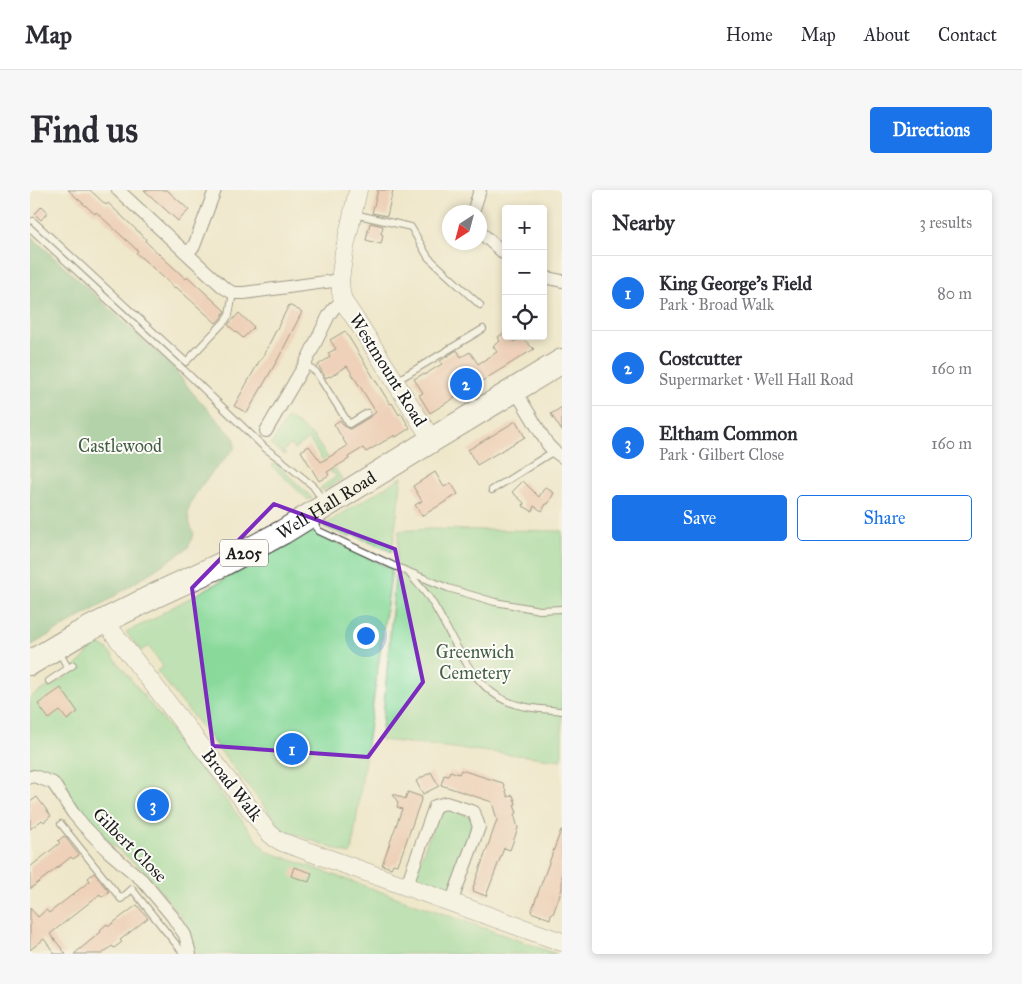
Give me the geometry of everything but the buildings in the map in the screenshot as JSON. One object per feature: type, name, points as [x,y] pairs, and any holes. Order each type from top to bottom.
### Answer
[{"type":"highway","name":"Well Hall Road","points":[[30,663],[104,621],[223,564],[283,532],[562,361]]},
{"type":"street","points":[[118,190],[223,287],[233,293],[340,280]]},
{"type":"street","points":[[187,253],[194,246],[215,190]]},
{"type":"street","name":"Westmount Road","points":[[358,190],[344,252],[340,280],[343,301],[432,440]]},
{"type":"street","points":[[475,205],[480,190]]},
{"type":"street","points":[[487,238],[502,251]]},
{"type":"street","points":[[547,278],[562,281]]},
{"type":"street","name":"Westmount Road","points":[[266,431],[305,364],[329,315],[343,301]]},
{"type":"street","points":[[515,390],[548,445],[558,454]]},
{"type":"street","name":"Broad Walk","points":[[104,621],[268,832],[275,838],[562,942]]},
{"type":"street","name":"Gilbert Close","points":[[30,777],[34,776],[53,783],[84,826],[109,852],[142,880],[185,935],[190,954]]},
{"type":"street","points":[[406,886],[435,806],[446,803],[474,812],[479,827],[451,903]]},
{"type":"lane","points":[[352,213],[411,227],[428,256],[480,305]]},
{"type":"lane","points":[[34,221],[186,362],[229,316],[233,293]]},
{"type":"lane","points":[[30,228],[185,371],[265,448],[313,486],[319,530],[448,588],[495,602],[540,610],[562,609]]},
{"type":"lane","points":[[395,382],[483,329]]},
{"type":"lane","points":[[305,364],[316,372],[349,424],[367,413]]},
{"type":"lane","points":[[492,490],[558,454]]},
{"type":"lane","points":[[407,571],[430,598],[473,674],[490,691],[508,702],[532,708],[562,711]]},
{"type":"lane","points":[[49,681],[70,667],[56,647]]},
{"type":"lane","name":"Gilbert Close","points":[[61,824],[121,899],[132,890],[184,954]]},
{"type":"highlighted area","points":[[274,504],[395,549],[423,682],[368,757],[213,746],[192,588]]},
{"type":"green space","name":"Castlewood","points":[[30,235],[173,367],[191,391],[235,439],[235,448],[207,478],[194,496],[188,512],[194,534],[188,548],[98,607],[30,646]]},
{"type":"green space","points":[[288,417],[314,437],[342,479],[322,491],[320,488],[336,477],[333,472],[331,473],[309,439],[294,449],[290,445],[283,451],[286,455],[271,445]]},
{"type":"green space","points":[[276,463],[312,498],[308,500],[272,466]]},
{"type":"green space","points":[[402,477],[392,552],[354,535],[347,536],[324,527],[324,525]]},
{"type":"green space","name":"Greenwich Cemetery","points":[[429,529],[562,531],[562,760],[381,740],[399,531]]},
{"type":"green space","points":[[313,531],[392,569],[352,850],[349,854],[284,830],[157,671],[163,666],[148,646],[141,651],[126,632],[160,616],[162,613]]},
{"type":"green space","points":[[97,643],[107,649],[266,851],[557,954],[197,954],[188,927],[181,916],[144,871],[96,831],[56,779],[48,774],[30,772],[30,697],[66,677]]},
{"type":"green space","points":[[448,808],[471,817],[474,825],[451,887],[448,888],[420,879],[415,873],[439,812]]},
{"type":"place","name":"Costcutter","points":[[466,384]]},
{"type":"place","name":"King George's Field","points":[[292,749]]},
{"type":"place","name":"Eltham Common","points":[[153,805]]}]
